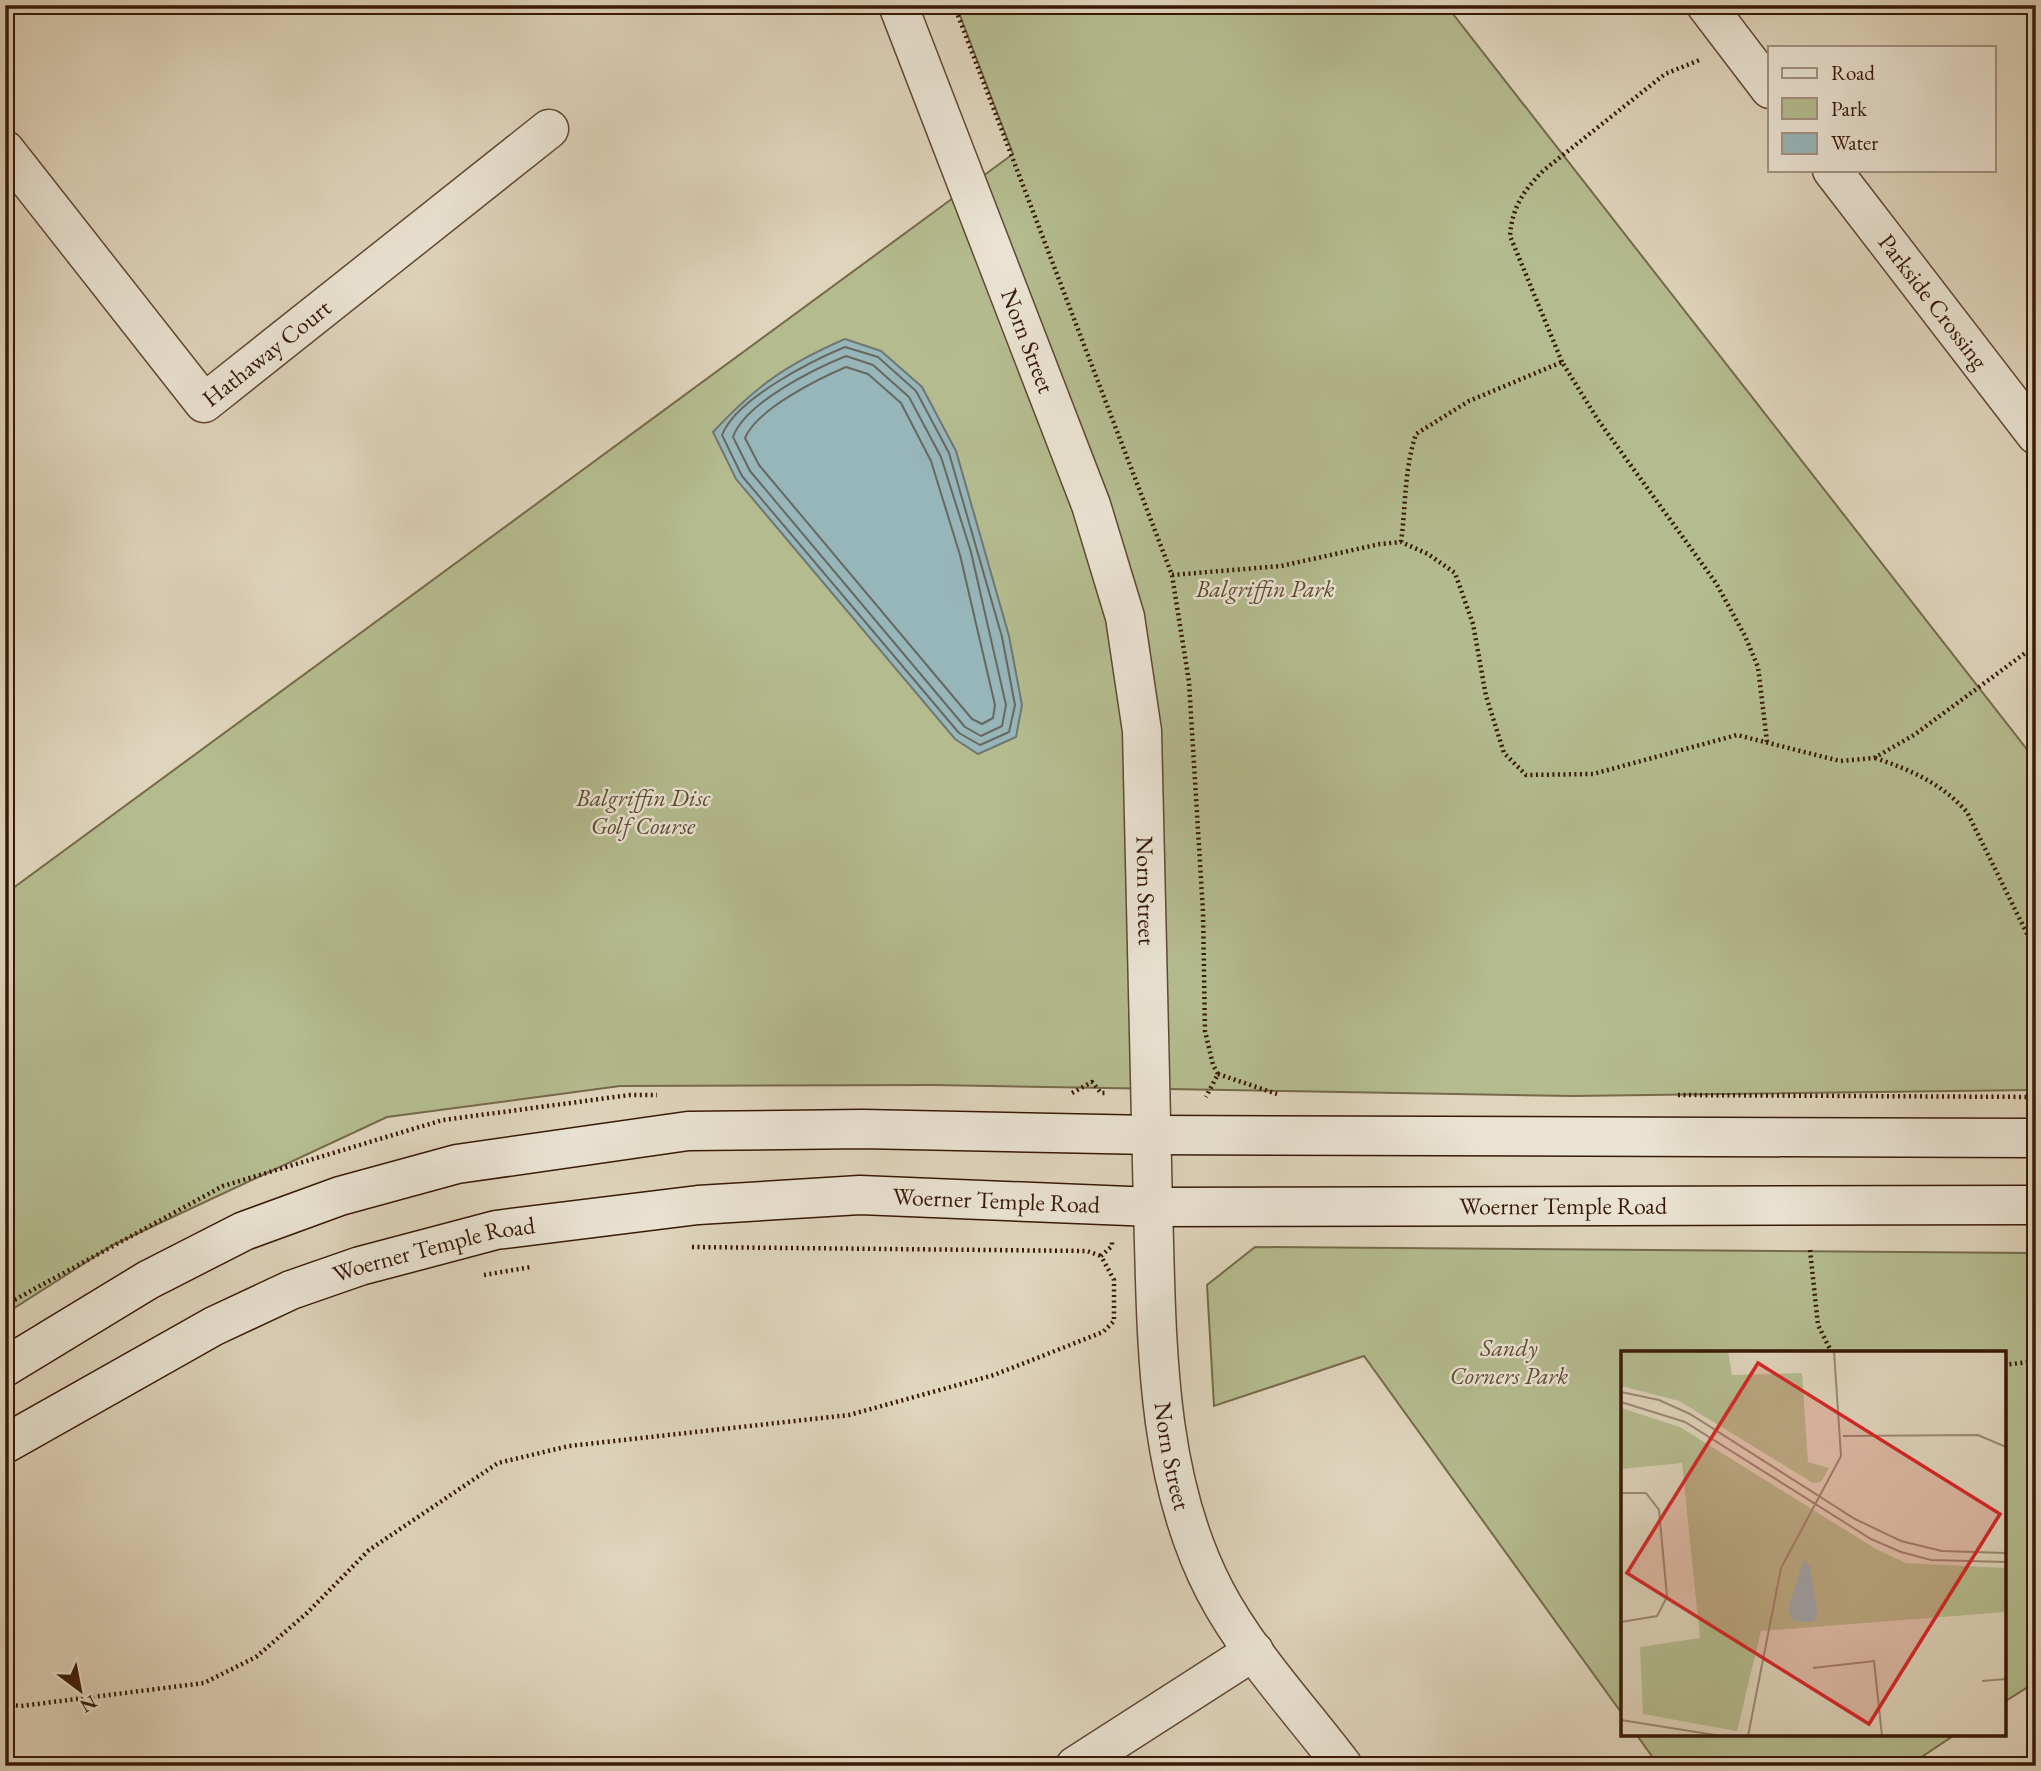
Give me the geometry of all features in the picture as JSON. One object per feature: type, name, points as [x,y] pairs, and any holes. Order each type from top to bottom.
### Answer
[{"type":"main road","name":"Norn Street","points":[[898,5],[1091,505],[1125,617],[1142,731],[1159,1383],[1185,1524],[1215,1592],[1254,1651],[1343,1766]]},
{"type":"main road","points":[[1706,5],[1768,86]]},
{"type":"main road","name":"Hathaway Court","points":[[5,150],[204,403],[549,129]]},
{"type":"main road","name":"Parkside Crossing","points":[[1834,172],[2036,435]]},
{"type":"main road","points":[[5,1367],[148,1280],[244,1231],[340,1196],[457,1164],[688,1131],[862,1129],[1151,1135],[2036,1138]]},
{"type":"main road","name":"Woerner Temple Road","points":[[5,1444],[214,1326],[291,1290],[360,1266],[496,1230],[698,1205],[860,1195],[1153,1207],[2036,1205]]},
{"type":"main road","points":[[1075,1766],[1254,1651]]},
{"type":"path","points":[[1737,46],[1665,74],[1544,170],[1526,188],[1511,214],[1510,236],[1562,362],[1598,420],[1716,583],[1745,636],[1758,667],[1767,742]]},
{"type":"path","points":[[1401,542],[1406,503],[1405,471],[1416,434],[1469,401],[1562,362]]},
{"type":"path","points":[[1172,575],[1282,566],[1357,548],[1401,542],[1428,554],[1455,573],[1473,624],[1486,696],[1504,752],[1526,775],[1593,774],[1737,734],[1840,761],[1874,758],[1914,735],[2036,645]]},
{"type":"path","points":[[1874,758],[1929,779],[1952,794],[1967,812],[2036,952]]},
{"type":"path","points":[[1218,1074],[1274,1094],[1288,1094]]},
{"type":"path","points":[[1101,1093],[1104,1133]]},
{"type":"path","points":[[1676,1096],[2036,1097]]},
{"type":"path","points":[[1101,1256],[1112,1246],[1110,1205]]},
{"type":"path","points":[[5,1704],[21,1706],[204,1683],[256,1657],[307,1613],[369,1550],[498,1463],[569,1446],[849,1415],[994,1375],[1104,1332],[1114,1321],[1114,1280],[1101,1256],[1087,1251],[686,1247]]},
{"type":"path","points":[[1810,1250],[1818,1325],[1831,1351]]},
{"type":"path","points":[[474,1277],[541,1265]]},
{"type":"path","points":[[2006,1365],[2036,1361]]},
{"type":"green space","name":"Balgriffin Park","points":[[956,5],[1446,5],[2036,761],[2036,1090],[1573,1096],[934,1085],[620,1086],[387,1117],[113,1245],[5,1314],[5,894],[1013,154]]},
{"type":"green space","name":"Sandy Corners Park","points":[[1255,1247],[2036,1253],[2036,1682],[2006,1701],[2006,1351],[1621,1351],[1621,1712],[1364,1356],[1214,1406],[1207,1285]]},
{"type":"green space","points":[[1637,1736],[1953,1736],[1908,1766],[1659,1766]]},
{"type":"water","points":[[845,339],[881,351],[922,387],[956,451],[1009,636],[1022,705],[1016,737],[978,754],[955,739],[736,479],[713,432],[773,378]]},
{"type":"park label","name":"Balgriffin Disc Golf Course","points":[[643,812]]}]
